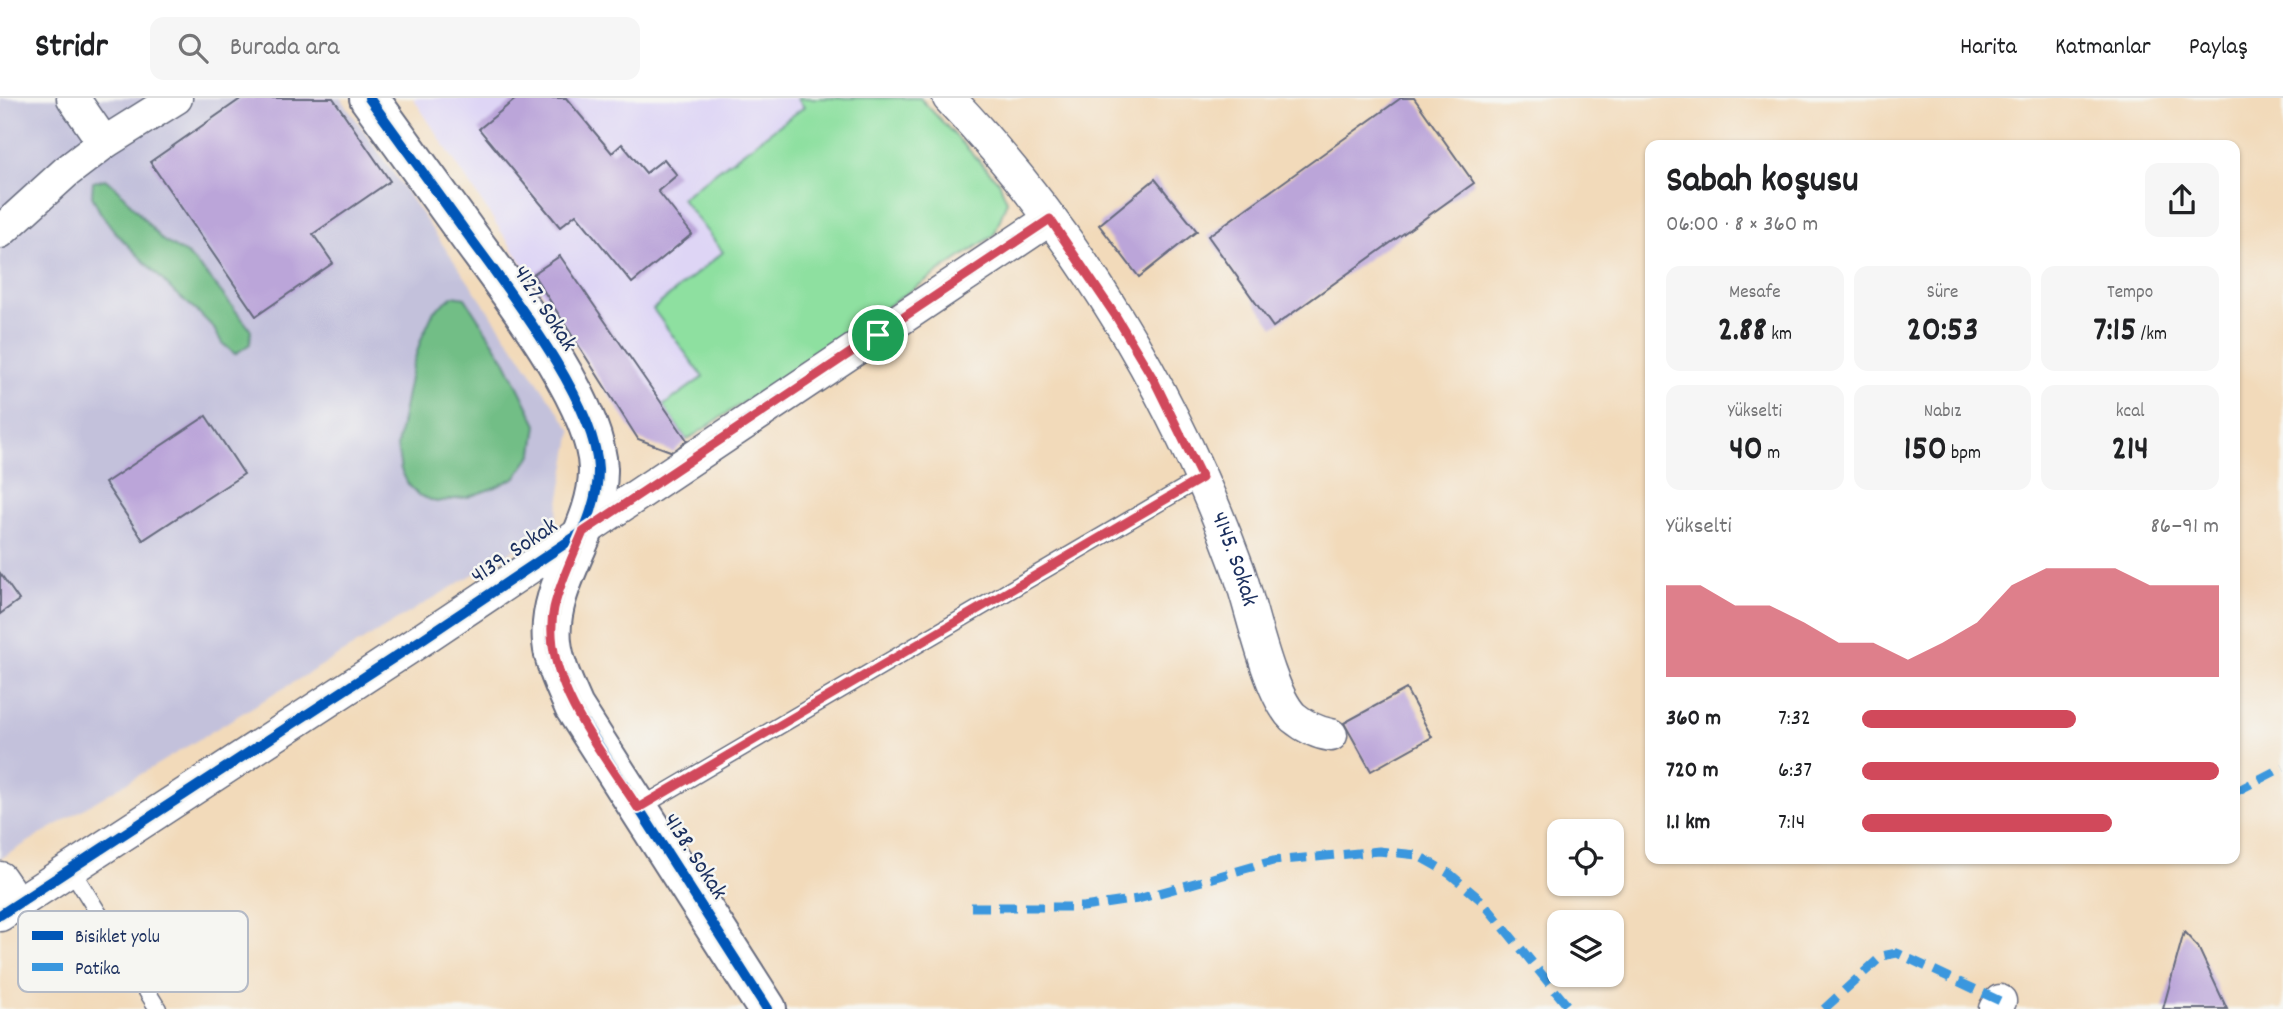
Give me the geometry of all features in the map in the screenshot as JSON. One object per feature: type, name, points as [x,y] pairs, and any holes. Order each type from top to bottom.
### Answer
[{"type":"street","points":[[73,98],[104,143]]},
{"type":"street","points":[[0,232],[104,143],[176,98]]},
{"type":"street","name":"4127. Sokak","points":[[369,98],[543,342],[590,430],[598,468],[595,503],[568,570]]},
{"type":"street","name":"4145. Sokak","points":[[949,98],[1010,165],[1117,318],[1154,380],[1202,478],[1238,569],[1281,699],[1292,716],[1321,734],[1331,735]]},
{"type":"street","name":"4139. Sokak","points":[[9,909],[583,532],[1050,219]]},
{"type":"street","name":"4138. Sokak","points":[[568,570],[554,608],[552,641],[559,673],[574,707],[767,1009]]},
{"type":"street","points":[[0,878],[9,909]]},
{"type":"lane","points":[[638,808],[1202,478]]},
{"type":"lane","points":[[71,869],[97,911]]},
{"type":"lane","points":[[147,992],[158,1009]]},
{"type":"shaded area","points":[[0,98],[341,98],[572,431],[555,525],[0,859]]},
{"type":"shaded area","points":[[413,98],[920,98],[999,182],[1007,201],[994,235],[687,440],[673,452],[638,439]]},
{"type":"green space","points":[[797,98],[920,98],[999,182],[1007,201],[994,235],[687,440],[663,406],[703,377],[653,309],[723,252],[681,198],[804,107]]},
{"type":"green space","points":[[105,179],[118,189],[162,240],[188,255],[209,277],[251,330],[250,344],[235,354],[222,343],[213,327],[116,233],[92,196],[93,182]]},
{"type":"green space","points":[[453,296],[465,298],[506,362],[537,425],[533,453],[516,477],[468,497],[436,502],[418,495],[408,484],[401,470],[397,446],[412,367],[422,337],[434,311]]},
{"type":"building","points":[[242,98],[333,98],[390,181],[313,234],[333,263],[256,316],[150,162]]},
{"type":"building","points":[[517,98],[566,98],[612,153],[622,144],[646,173],[664,159],[677,175],[658,191],[692,234],[632,283],[576,214],[560,227],[479,129]]},
{"type":"building","points":[[1401,98],[1414,98],[1474,183],[1273,327],[1208,236]]},
{"type":"building","points":[[1155,179],[1197,231],[1139,277],[1099,225]]},
{"type":"building","points":[[560,256],[687,440],[673,452],[638,439],[533,274]]},
{"type":"building","points":[[206,416],[244,474],[143,540],[105,483]]},
{"type":"building","points":[[0,573],[19,600],[0,614]]},
{"type":"building","points":[[1406,689],[1432,737],[1371,771],[1344,723]]},
{"type":"building","points":[[2184,932],[2198,947],[2227,1009],[2163,1009]]},
{"type":"marked path","points":[[2240,789],[2283,767]]},
{"type":"marked path","points":[[971,907],[1083,907],[1138,899],[1273,861],[1379,851],[1417,855],[1450,874],[1482,901],[1570,1009]]},
{"type":"marked path","points":[[1824,1009],[1882,956],[1897,953],[2000,1001]]},
{"type":"cycle path","points":[[369,98],[526,316],[567,380],[582,412],[593,442],[598,469],[596,491],[564,577],[552,620],[552,642],[557,667],[574,707],[767,1009]]},
{"type":"cycle path","points":[[0,915],[424,638],[1050,219]]},
{"type":"route","points":[[1050,219],[1117,318],[1154,380],[1202,478],[638,808],[574,707],[559,673],[552,641],[554,608],[583,532],[878,335],[1050,219]]}]
